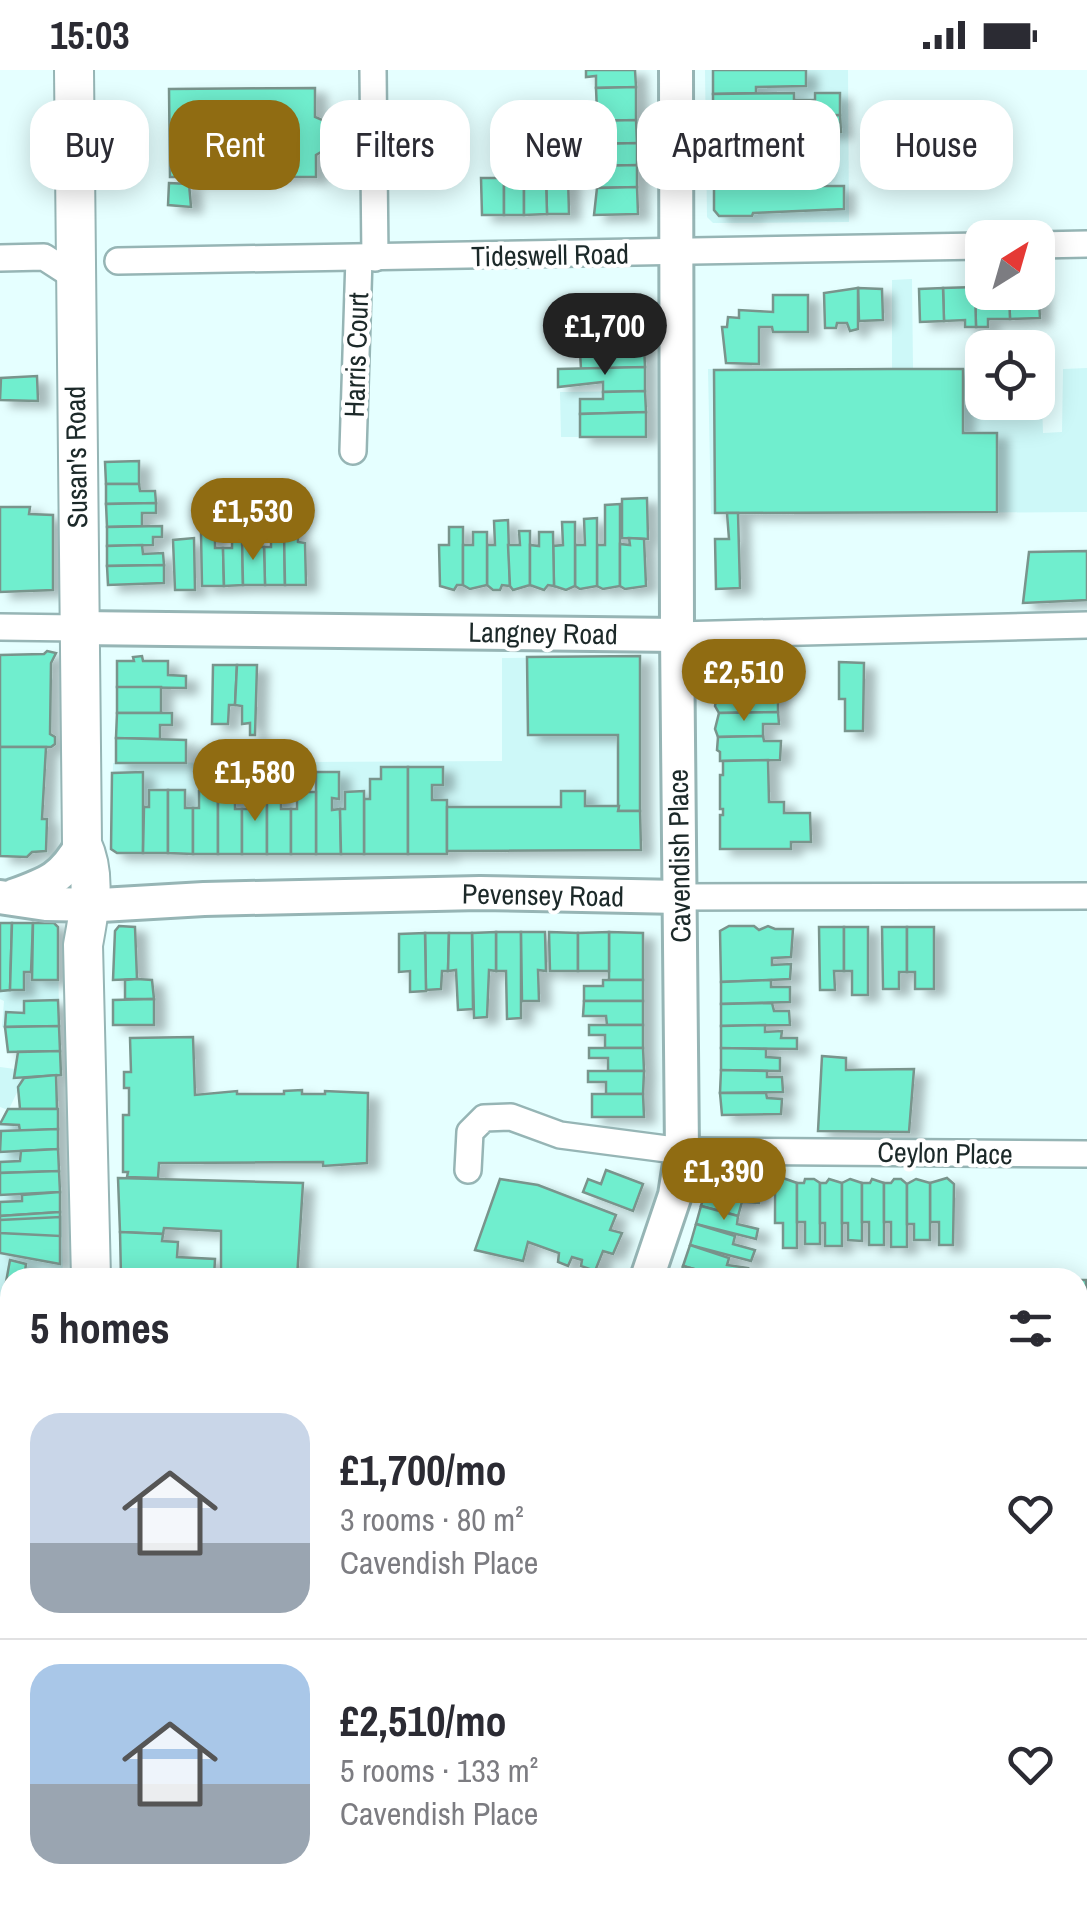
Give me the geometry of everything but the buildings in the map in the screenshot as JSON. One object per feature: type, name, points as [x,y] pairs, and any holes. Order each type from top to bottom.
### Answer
[{"type":"main road","name":"Susan's Road","points":[[74,70],[82,844],[90,860],[90,903],[83,945],[91,1268]]},
{"type":"street","name":"Harris Court","points":[[353,451],[367,258],[372,70]]},
{"type":"street","name":"Cavendish Place","points":[[650,1268],[674,1194],[682,1151],[676,70]]},
{"type":"street","points":[[1055,245],[1087,244]]},
{"type":"street","name":"Tideswell Road","points":[[118,261],[965,246]]},
{"type":"street","points":[[0,258],[44,257],[75,277]]},
{"type":"street","name":"Langney Road","points":[[0,627],[677,634],[1087,624]]},
{"type":"street","points":[[5,897],[52,882],[69,867],[82,844]]},
{"type":"street","name":"Pevensey Road","points":[[5,897],[46,904],[480,893],[1087,896]]},
{"type":"street","name":"Ceylon Place","points":[[468,1170],[470,1132],[484,1118],[511,1116],[560,1135],[682,1151],[1087,1154]]},
{"type":"shaded area","points":[[705,70],[848,70],[849,222],[713,223],[707,217],[707,190],[840,190],[840,100],[705,100]]},
{"type":"shaded area","points":[[912,279],[913,369],[965,369],[965,420],[1043,420],[1043,433],[1062,432],[1063,369],[1087,368],[1087,512],[711,514],[708,369],[892,369],[892,280]]},
{"type":"shaded area","points":[[645,391],[646,437],[561,437],[560,392]]},
{"type":"shaded area","points":[[640,656],[641,850],[218,854],[117,853],[111,849],[113,763],[502,761],[502,658]]},
{"type":"shaded area","points":[[0,923],[54,923],[58,927],[59,1026],[2,1027]]},
{"type":"shaded area","points":[[0,1067],[15,1069],[14,1078],[24,1078],[9,1109],[58,1109],[63,1268],[0,1268],[0,1124],[8,1110],[0,1107]]}]
